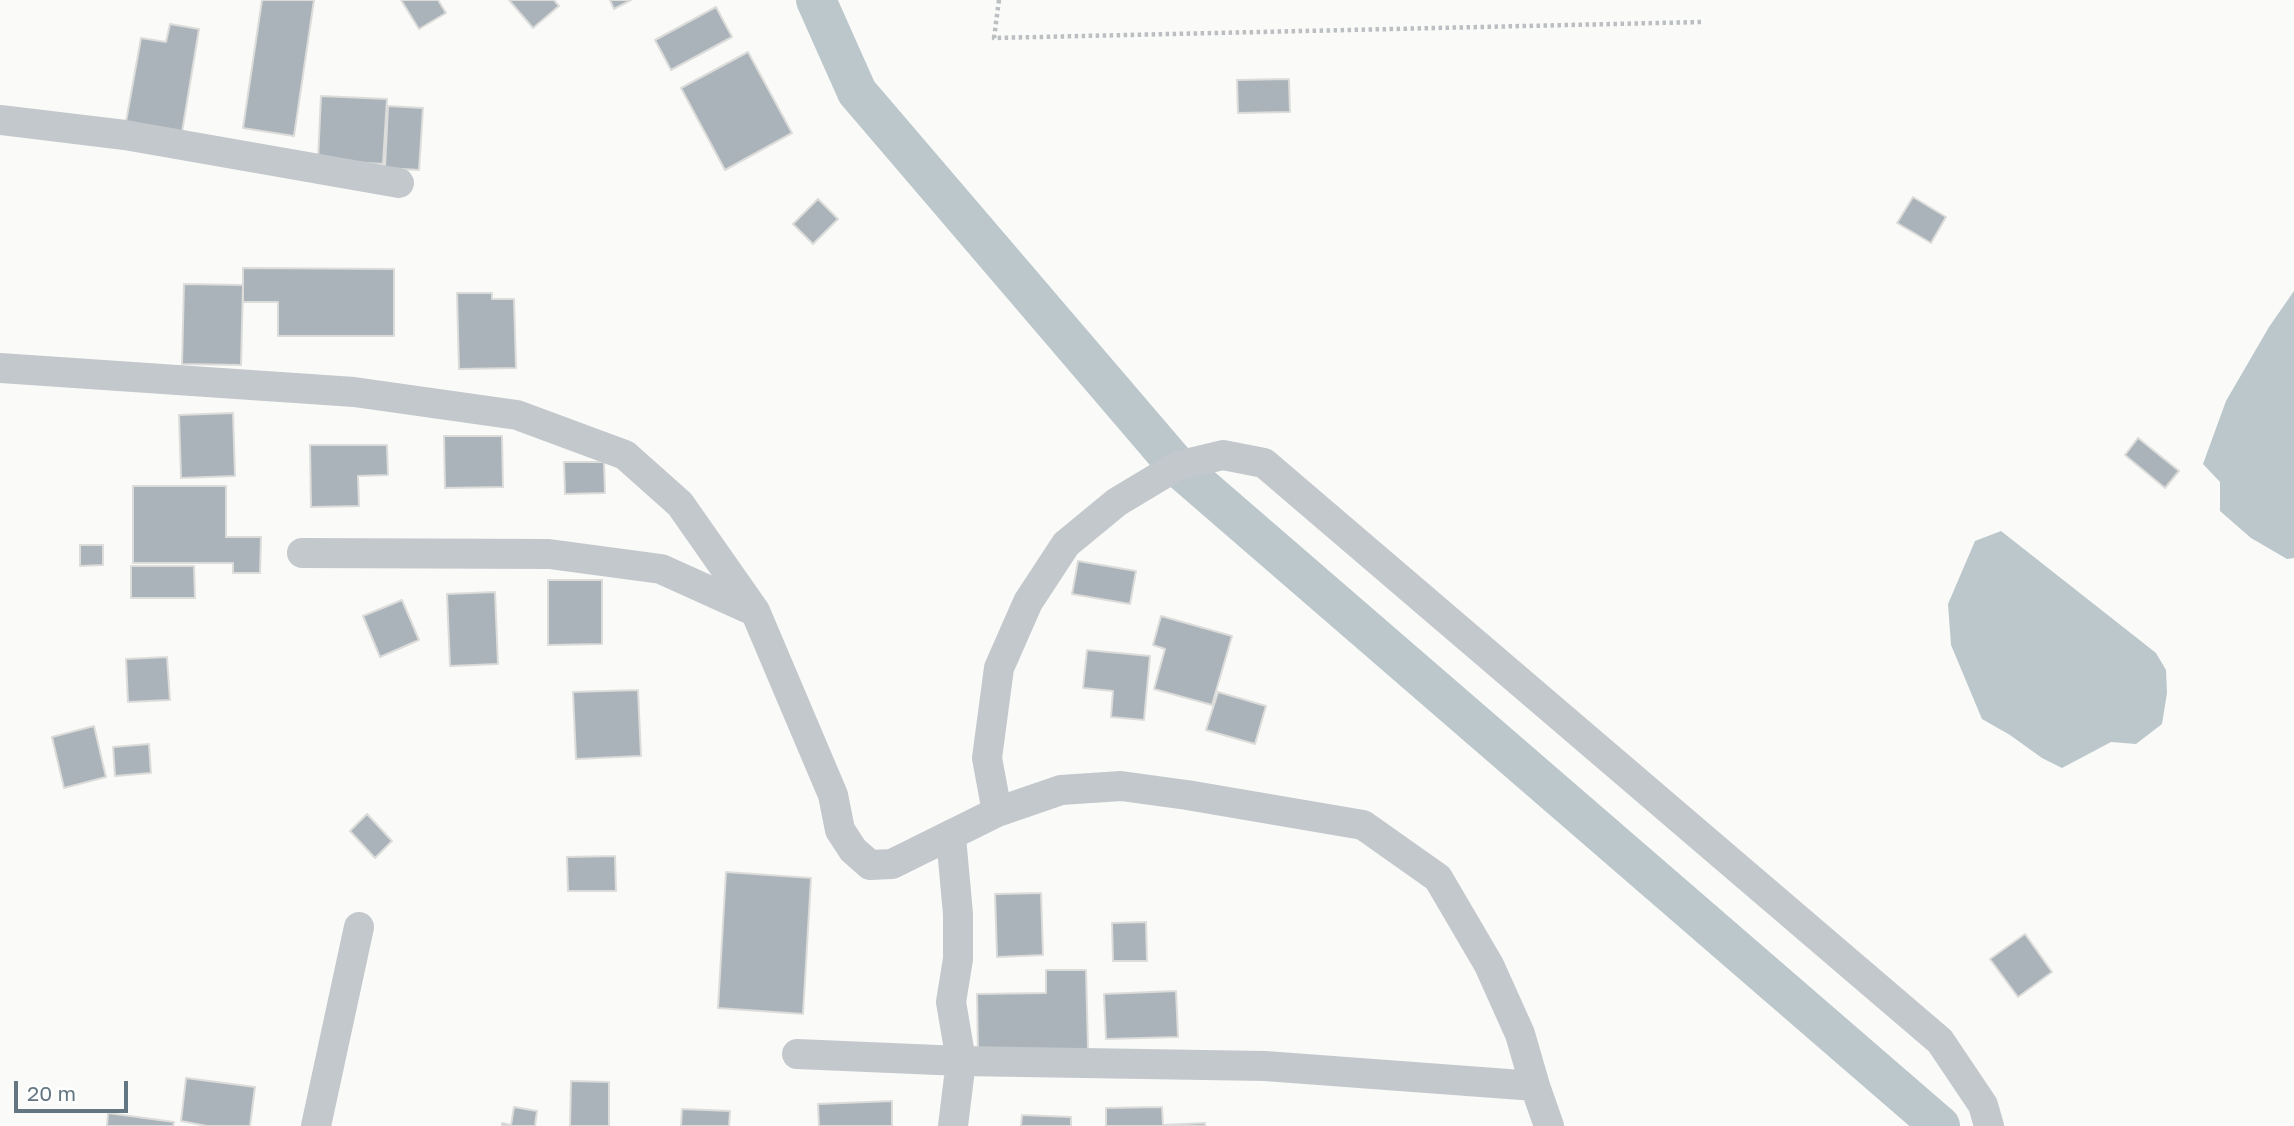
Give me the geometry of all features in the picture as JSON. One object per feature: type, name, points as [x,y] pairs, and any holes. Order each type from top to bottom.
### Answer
[{"type":"street","points":[[0,120],[125,135],[399,183]]},
{"type":"street","points":[[0,368],[354,392],[517,415],[625,456],[680,504],[755,611],[833,795],[840,830],[853,850],[870,865],[892,864],[997,812],[1060,790],[1121,786],[1363,825],[1438,878],[1489,965],[1520,1034],[1549,1126]]},
{"type":"street","points":[[997,812],[987,758],[999,668],[1028,602],[1066,544],[1117,502],[1177,466],[1223,455],[1264,463],[1940,1041],[1983,1105],[1989,1126]]},
{"type":"street","points":[[302,553],[562,556],[661,569],[755,611]]},
{"type":"street","points":[[951,837],[958,914],[958,959],[951,1002],[961,1061],[953,1126]]},
{"type":"street","points":[[316,1126],[359,927]]},
{"type":"street","points":[[797,1054],[961,1061],[1265,1066],[1535,1086]]},
{"type":"path","points":[[999,0],[993,38],[1701,22]]},
{"type":"shaded area","points":[[2294,291],[2294,558],[2287,559],[2251,538],[2220,511],[2220,482],[2203,464],[2226,401],[2269,327]]},
{"type":"shaded area","points":[[2001,531],[2156,653],[2166,670],[2167,693],[2162,724],[2136,744],[2111,742],[2062,768],[1982,719],[1951,645],[1948,604],[1975,541]]},
{"type":"building","points":[[262,0],[314,0],[294,136],[243,128]]},
{"type":"building","points":[[401,0],[438,0],[446,13],[419,29]]},
{"type":"building","points":[[509,0],[554,0],[559,6],[533,28]]},
{"type":"building","points":[[610,0],[631,0],[614,9]]},
{"type":"building","points":[[716,7],[732,37],[671,70],[655,40]]},
{"type":"building","points":[[170,24],[199,29],[182,132],[126,122],[141,38],[166,42]]},
{"type":"building","points":[[748,52],[792,133],[725,170],[681,88]]},
{"type":"building","points":[[1289,79],[1290,112],[1238,113],[1237,80]]},
{"type":"building","points":[[321,96],[387,99],[383,164],[318,160]]},
{"type":"building","points":[[388,106],[423,108],[419,170],[385,168]]},
{"type":"building","points":[[1913,197],[1946,217],[1931,243],[1897,223]]},
{"type":"building","points":[[818,199],[838,219],[813,244],[793,224]]},
{"type":"building","points":[[243,268],[394,269],[394,336],[278,336],[278,302],[243,302]]},
{"type":"building","points":[[184,284],[243,285],[241,365],[182,364]]},
{"type":"building","points":[[457,293],[492,293],[492,299],[514,299],[516,368],[459,369]]},
{"type":"building","points":[[233,413],[235,476],[181,478],[179,415]]},
{"type":"building","points":[[444,436],[502,436],[503,487],[445,488]]},
{"type":"building","points":[[2138,438],[2179,471],[2165,488],[2125,455]]},
{"type":"building","points":[[310,445],[387,445],[388,475],[358,476],[359,506],[311,507]]},
{"type":"building","points":[[564,462],[604,462],[605,493],[565,494]]},
{"type":"building","points":[[133,486],[226,486],[226,537],[261,537],[260,573],[233,573],[233,563],[133,563]]},
{"type":"building","points":[[80,545],[103,545],[103,565],[80,566]]},
{"type":"building","points":[[1078,561],[1136,571],[1130,604],[1072,594]]},
{"type":"building","points":[[131,566],[194,566],[195,598],[131,598]]},
{"type":"building","points":[[548,580],[602,580],[602,644],[548,645]]},
{"type":"building","points":[[495,592],[498,664],[450,666],[447,594]]},
{"type":"building","points":[[402,600],[419,640],[380,657],[363,616]]},
{"type":"building","points":[[1161,616],[1232,636],[1212,705],[1154,689],[1165,649],[1153,645]]},
{"type":"building","points":[[1087,650],[1150,656],[1144,720],[1111,717],[1113,691],[1083,688]]},
{"type":"building","points":[[167,657],[170,700],[128,702],[126,659]]},
{"type":"building","points":[[638,690],[641,756],[576,759],[573,692]]},
{"type":"building","points":[[1218,692],[1266,706],[1255,744],[1206,730]]},
{"type":"building","points":[[94,726],[106,777],[64,788],[52,737]]},
{"type":"building","points":[[149,744],[151,773],[115,776],[113,747]]},
{"type":"building","points":[[367,814],[392,841],[375,858],[350,831]]},
{"type":"building","points":[[615,856],[616,891],[568,891],[567,857]]},
{"type":"building","points":[[726,872],[811,878],[803,1014],[718,1008]]},
{"type":"building","points":[[1041,893],[1043,955],[997,957],[995,894]]},
{"type":"building","points":[[1146,922],[1147,961],[1113,961],[1112,923]]},
{"type":"building","points":[[2025,934],[2052,972],[2018,997],[1990,959]]},
{"type":"building","points":[[1046,970],[1086,970],[1088,1049],[978,1051],[977,994],[1046,993]]},
{"type":"building","points":[[1176,991],[1178,1037],[1106,1039],[1104,994]]},
{"type":"building","points":[[186,1078],[255,1087],[250,1126],[207,1126],[181,1121]]},
{"type":"building","points":[[571,1081],[609,1082],[609,1126],[570,1126]]},
{"type":"building","points":[[892,1101],[892,1126],[819,1126],[818,1104]]},
{"type":"building","points":[[514,1107],[537,1111],[535,1126],[502,1126],[502,1123],[511,1125]]},
{"type":"building","points":[[1162,1107],[1163,1125],[1205,1123],[1205,1126],[1106,1126],[1106,1108]]},
{"type":"building","points":[[682,1109],[730,1111],[729,1126],[681,1126]]},
{"type":"building","points":[[108,1113],[174,1122],[173,1126],[107,1126]]},
{"type":"building","points":[[1022,1115],[1071,1117],[1071,1126],[1021,1126]]},
{"type":"waterway","points":[[816,0],[857,92],[1177,466],[1940,1126]]}]
